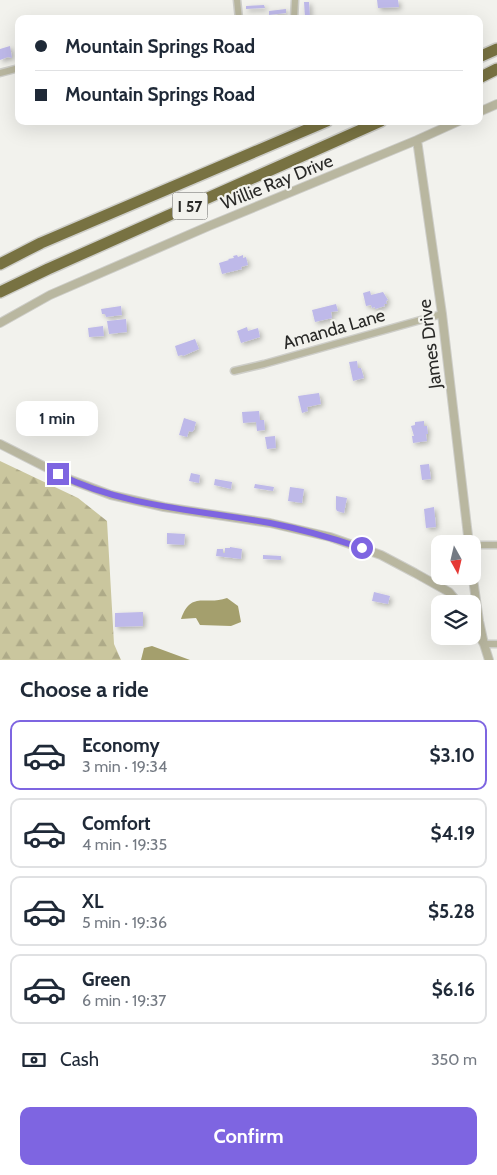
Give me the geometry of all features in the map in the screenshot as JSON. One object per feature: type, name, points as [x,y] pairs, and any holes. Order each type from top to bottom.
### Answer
[{"type":"highway","points":[[483,55],[497,49]]},
{"type":"highway","points":[[483,76],[497,70]]},
{"type":"highway","name":"I 57","points":[[0,264],[42,243],[318,125]]},
{"type":"highway","name":"I 57","points":[[0,292],[372,125]]},
{"type":"street","points":[[237,0],[239,15]]},
{"type":"street","points":[[294,15],[295,0]]},
{"type":"street","points":[[0,73],[15,69]]},
{"type":"street","points":[[483,110],[497,104]]},
{"type":"street","name":"Willie Ray Drive","points":[[0,323],[50,295],[450,125]]},
{"type":"street","name":"James Drive","points":[[417,140],[442,314],[468,535]]},
{"type":"street","name":"Amanda Lane","points":[[234,371],[442,314]]},
{"type":"street","points":[[0,444],[71,480],[111,495],[164,507],[270,523],[330,537],[381,555],[452,595]]},
{"type":"street","points":[[481,545],[497,545]]},
{"type":"street","points":[[474,585],[484,644]]},
{"type":"street","points":[[481,638],[490,660]]},
{"type":"street","points":[[484,644],[497,644]]},
{"type":"green space","points":[[0,461],[78,498],[107,521],[114,644],[121,660],[0,660]]},
{"type":"shaded area","points":[[227,598],[238,606],[241,622],[231,626],[200,625],[196,618],[181,619],[185,610],[194,602]]},
{"type":"shaded area","points":[[152,646],[190,660],[141,660],[144,648]]},
{"type":"building","points":[[377,0],[398,0],[399,7],[378,8]]},
{"type":"building","points":[[304,2],[309,2],[310,15],[305,15]]},
{"type":"building","points":[[264,5],[265,8],[246,9],[246,6]]},
{"type":"building","points":[[286,9],[286,13],[269,15],[269,11]]},
{"type":"building","points":[[10,46],[12,58],[8,57],[0,60],[0,49]]},
{"type":"building","points":[[237,255],[238,257],[243,255],[243,258],[246,257],[248,265],[241,267],[242,269],[222,274],[219,263],[234,258],[233,256]]},
{"type":"building","points":[[370,291],[371,295],[383,292],[388,300],[386,301],[387,304],[375,309],[371,305],[366,306],[363,293]]},
{"type":"building","points":[[336,304],[338,311],[331,312],[332,318],[315,322],[312,310]]},
{"type":"building","points":[[121,306],[122,315],[106,317],[105,314],[102,314],[101,309]]},
{"type":"building","points":[[126,319],[127,332],[109,334],[107,321]]},
{"type":"building","points":[[103,326],[104,336],[89,337],[88,328]]},
{"type":"building","points":[[247,327],[248,331],[258,328],[260,337],[241,343],[237,331]]},
{"type":"building","points":[[195,339],[199,349],[183,356],[178,356],[175,346]]},
{"type":"building","points":[[357,361],[358,368],[361,368],[364,378],[353,381],[349,362]]},
{"type":"building","points":[[319,393],[321,404],[307,407],[308,411],[302,413],[298,396]]},
{"type":"building","points":[[259,411],[260,420],[264,420],[265,430],[257,431],[256,422],[243,423],[242,412]]},
{"type":"building","points":[[184,418],[196,422],[194,430],[192,432],[189,431],[187,437],[179,435]]},
{"type":"building","points":[[424,421],[424,426],[427,426],[427,441],[413,443],[412,436],[414,436],[411,426],[415,425],[415,422]]},
{"type":"building","points":[[275,436],[276,448],[267,449],[265,437]]},
{"type":"building","points":[[429,464],[431,479],[422,480],[420,465]]},
{"type":"building","points":[[191,473],[200,475],[199,483],[189,481]]},
{"type":"building","points":[[215,479],[232,482],[231,489],[214,485]]},
{"type":"building","points":[[255,484],[274,487],[273,491],[254,488]]},
{"type":"building","points":[[290,487],[304,489],[302,503],[288,501]]},
{"type":"building","points":[[336,496],[347,498],[344,513],[336,509]]},
{"type":"building","points":[[434,507],[436,527],[426,528],[424,509]]},
{"type":"building","points":[[167,533],[185,534],[184,545],[167,544]]},
{"type":"building","points":[[225,548],[242,549],[241,559],[216,556],[217,549],[223,549],[223,553],[225,553]]},
{"type":"building","points":[[263,555],[281,556],[281,560],[263,559]]},
{"type":"building","points":[[374,592],[390,596],[388,604],[372,601]]},
{"type":"building","points":[[143,612],[143,626],[115,627],[115,613]]},
{"type":"route","points":[[58,474],[111,495],[164,507],[270,523],[330,537],[362,548]]}]
